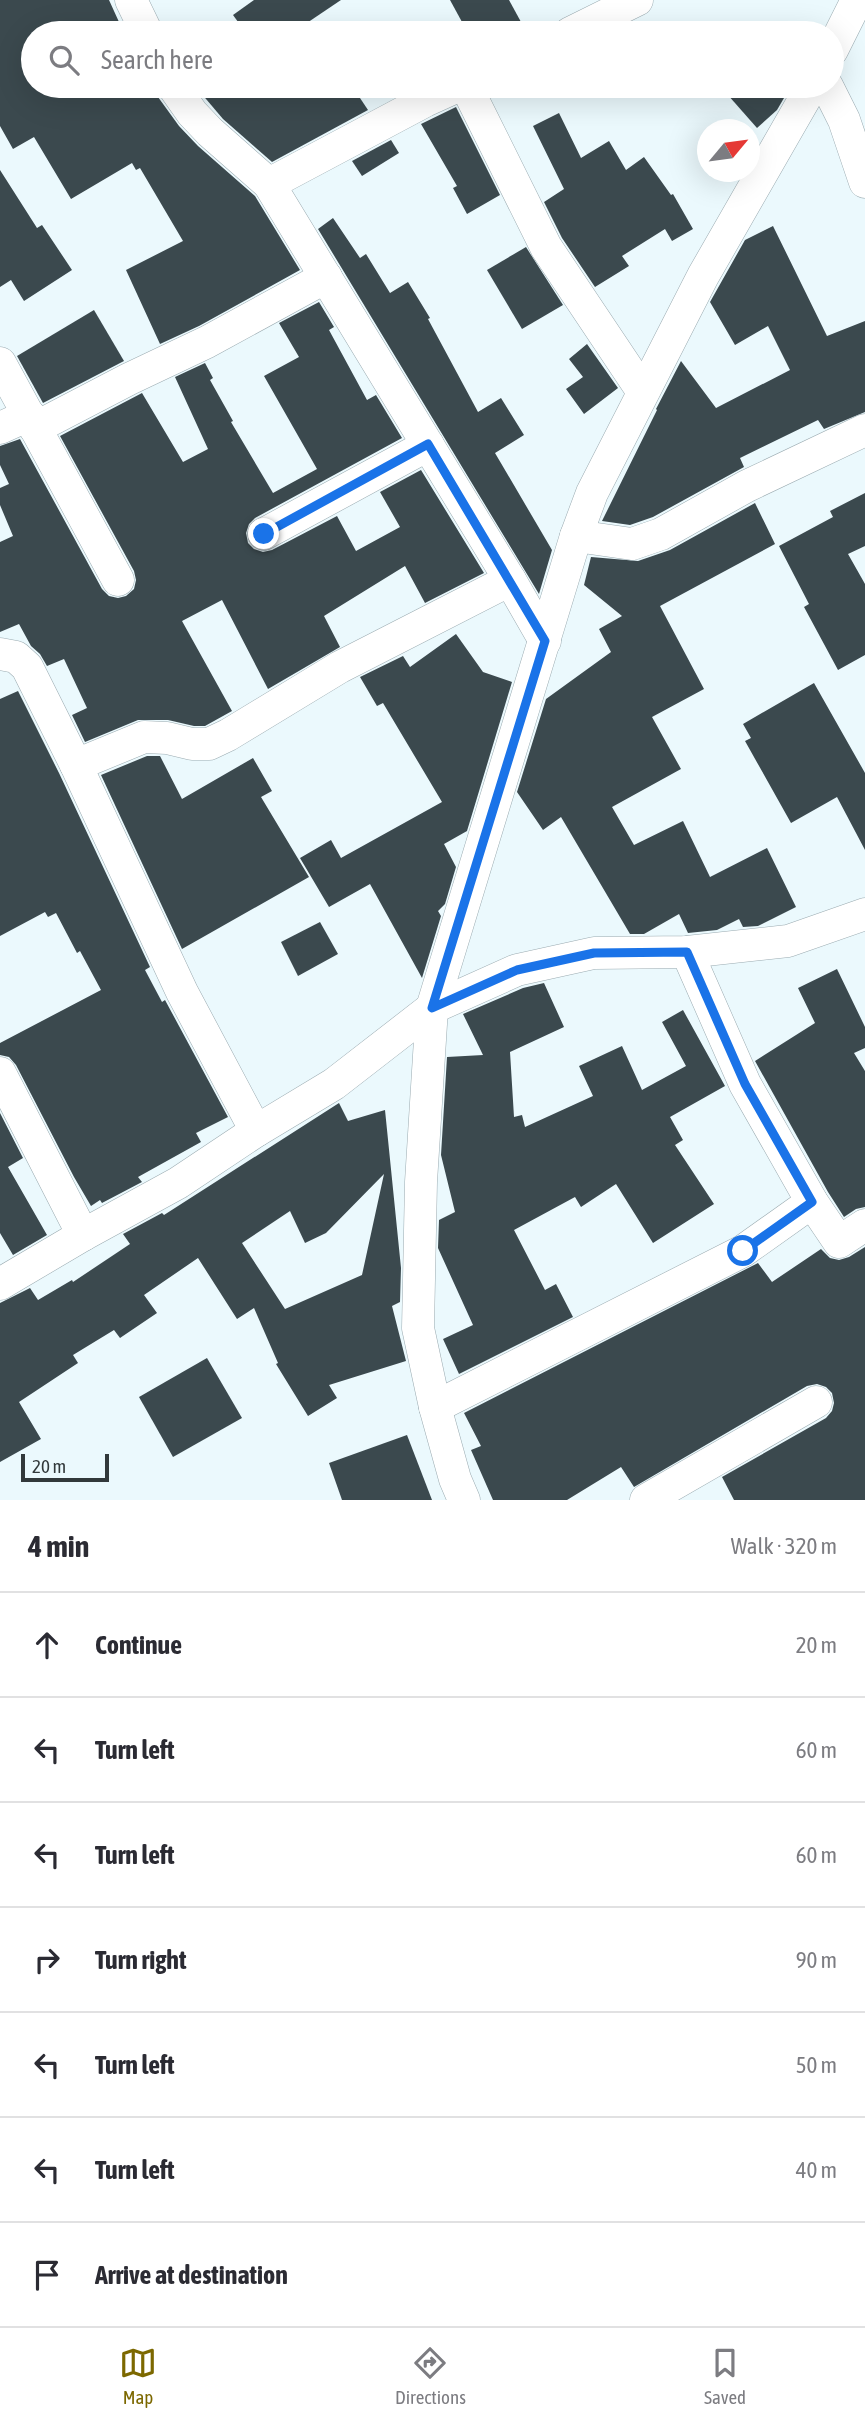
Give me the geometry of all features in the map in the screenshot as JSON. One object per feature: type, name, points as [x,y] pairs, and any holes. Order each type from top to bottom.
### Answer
[{"type":"street","points":[[131,0],[141,21]]},
{"type":"street","points":[[594,21],[637,0]]},
{"type":"street","points":[[844,26],[857,0]]},
{"type":"street","points":[[181,98],[210,132],[269,184],[545,641]]},
{"type":"street","points":[[269,184],[432,98]]},
{"type":"street","points":[[472,98],[546,247],[643,392]]},
{"type":"street","points":[[464,1500],[455,1479],[435,1408],[418,1328],[421,1182],[432,1008],[576,536],[592,493],[703,276],[805,98]]},
{"type":"street","points":[[838,98],[855,117],[865,182]]},
{"type":"street","points":[[0,428],[32,422],[130,379],[206,342],[326,277]]},
{"type":"street","points":[[0,363],[118,580]]},
{"type":"street","points":[[576,536],[610,543],[632,544],[661,534],[747,486],[865,430]]},
{"type":"street","points":[[264,534],[428,444]]},
{"type":"street","points":[[76,765],[144,737],[167,737],[192,744],[209,744],[340,667],[510,579]]},
{"type":"street","points":[[0,654],[16,657],[27,667],[182,992],[256,1131]]},
{"type":"street","points":[[2,1278],[178,1183],[256,1131],[334,1084],[432,1008],[517,970],[594,953],[687,952],[788,941],[865,914]]},
{"type":"street","points":[[687,952],[745,1084],[812,1202],[839,1242],[865,1225]]},
{"type":"street","points":[[0,1073],[83,1235]]},
{"type":"street","points":[[435,1408],[743,1251],[812,1202]]},
{"type":"street","points":[[646,1500],[816,1402]]},
{"type":"building","points":[[0,0],[109,0],[119,21],[21,21],[21,98],[159,98],[198,146],[255,196],[300,270],[199,326],[160,344],[126,270],[183,241],[140,168],[136,170],[132,163],[71,199],[34,137],[13,149],[0,126]]},
{"type":"building","points":[[254,0],[341,0],[310,21],[237,21],[233,15]]},
{"type":"building","points":[[450,0],[509,0],[520,21],[461,21]]},
{"type":"building","points":[[205,98],[360,98],[368,110],[272,162],[223,119]]},
{"type":"building","points":[[731,98],[784,98],[777,110],[760,125],[760,119],[749,119]]},
{"type":"building","points":[[456,107],[500,195],[467,214],[453,188],[457,186],[421,124]]},
{"type":"building","points":[[559,113],[581,158],[609,141],[626,170],[644,157],[671,195],[673,194],[693,229],[672,241],[665,229],[622,256],[629,266],[595,287],[562,238],[544,202],[564,189],[533,126]]},
{"type":"building","points":[[391,140],[399,153],[362,176],[352,161]]},
{"type":"building","points":[[0,170],[37,228],[42,225],[72,270],[24,301],[11,280],[0,287]]},
{"type":"building","points":[[333,218],[360,258],[366,254],[390,293],[408,282],[430,318],[428,319],[478,412],[501,398],[524,435],[495,453],[552,550],[539,594],[318,229]]},
{"type":"building","points":[[773,226],[827,336],[865,321],[865,412],[824,429],[818,420],[740,458],[744,467],[653,517],[630,525],[602,521],[681,361],[716,408],[790,370],[768,326],[735,345],[710,302],[745,240]]},
{"type":"building","points":[[526,247],[563,305],[522,329],[487,270]]},
{"type":"building","points":[[319,302],[334,327],[329,330],[367,400],[376,395],[402,438],[255,518],[246,533],[248,543],[263,552],[272,550],[337,516],[356,551],[400,527],[380,492],[421,470],[484,573],[425,603],[405,566],[324,616],[340,647],[268,689],[222,600],[182,621],[232,711],[205,726],[168,720],[138,720],[85,742],[72,715],[87,708],[64,659],[47,666],[31,646],[19,624],[0,632],[0,542],[13,536],[0,505],[0,488],[9,484],[0,465],[0,446],[20,439],[102,589],[109,596],[126,596],[134,589],[134,571],[60,436],[142,393],[183,462],[208,449],[175,377],[205,363],[213,378],[210,380],[233,421],[231,422],[273,493],[317,469],[264,376],[299,357],[279,323]]},
{"type":"building","points":[[94,310],[124,361],[43,403],[17,356]]},
{"type":"building","points":[[587,344],[618,388],[584,414],[566,389],[583,377],[569,359]]},
{"type":"building","points":[[865,493],[865,546],[848,554],[865,584],[865,655],[838,670],[804,607],[809,604],[779,546],[833,517],[830,511]]},
{"type":"building","points":[[755,503],[775,544],[660,606],[704,689],[652,717],[681,769],[612,807],[634,845],[683,821],[710,877],[767,848],[796,907],[758,926],[743,927],[739,919],[717,930],[688,933],[679,914],[644,934],[630,934],[561,817],[543,830],[517,792],[546,699],[611,652],[599,629],[622,616],[584,585],[591,557],[638,561],[670,550]]},
{"type":"building","points":[[456,634],[483,672],[512,682],[467,831],[444,844],[456,867],[445,904],[438,911],[441,916],[422,978],[370,884],[329,907],[300,858],[331,840],[341,858],[442,802],[383,703],[377,706],[360,677],[403,656],[410,667]]},
{"type":"building","points":[[814,683],[865,773],[865,850],[837,797],[791,823],[745,741],[751,738],[743,724]]},
{"type":"building","points":[[18,691],[150,967],[145,970],[162,1002],[165,1000],[228,1117],[196,1133],[201,1142],[138,1177],[142,1182],[91,1206],[16,1065],[9,1057],[0,1055],[0,1043],[101,990],[56,913],[48,917],[45,912],[0,936],[0,699]]},
{"type":"building","points":[[147,756],[160,756],[182,799],[253,758],[272,791],[261,797],[309,877],[182,949],[101,775]]},
{"type":"building","points":[[320,922],[338,954],[298,976],[281,942]]},
{"type":"building","points":[[837,969],[865,1027],[865,1048],[854,1053],[865,1071],[865,1207],[844,1217],[755,1061],[815,1023],[798,988]]},
{"type":"building","points":[[544,983],[564,1027],[510,1052],[514,1117],[522,1115],[525,1127],[593,1096],[579,1066],[622,1046],[642,1090],[686,1066],[662,1022],[683,1010],[725,1086],[670,1117],[683,1140],[675,1145],[714,1204],[653,1243],[616,1184],[581,1207],[575,1197],[514,1230],[545,1290],[556,1284],[573,1317],[459,1374],[443,1339],[473,1325],[438,1248],[439,1220],[455,1212],[441,1155],[447,1057],[483,1055],[463,1014],[523,988]]},
{"type":"building","points":[[339,1103],[348,1121],[385,1110],[401,1268],[400,1302],[392,1306],[406,1361],[329,1385],[337,1398],[308,1416],[276,1364],[278,1363],[254,1308],[237,1319],[198,1258],[144,1295],[157,1313],[120,1338],[114,1330],[73,1355],[78,1363],[19,1402],[41,1439],[0,1462],[0,1303],[30,1288],[38,1300],[72,1280],[73,1282],[130,1244],[123,1234],[162,1213],[164,1215]],"holes":[[[384,1174],[362,1275],[285,1309],[242,1243],[290,1211],[305,1243],[326,1233]]]},
{"type":"building","points":[[0,1113],[23,1158],[8,1167],[47,1235],[13,1255],[0,1233]]},
{"type":"building","points":[[865,1247],[865,1500],[734,1500],[722,1477],[826,1418],[834,1403],[832,1393],[817,1384],[807,1386],[634,1487],[621,1467],[567,1500],[493,1500],[471,1450],[481,1446],[464,1413],[758,1263],[772,1282],[821,1249],[830,1258],[839,1260]]},
{"type":"building","points":[[207,1358],[242,1418],[173,1457],[139,1397]]},
{"type":"building","points":[[407,1435],[432,1500],[342,1500],[329,1463]]},
{"type":"route","points":[[264,534],[428,444],[545,641],[432,1008],[517,970],[594,953],[687,952],[745,1084],[812,1202],[743,1251]]}]
